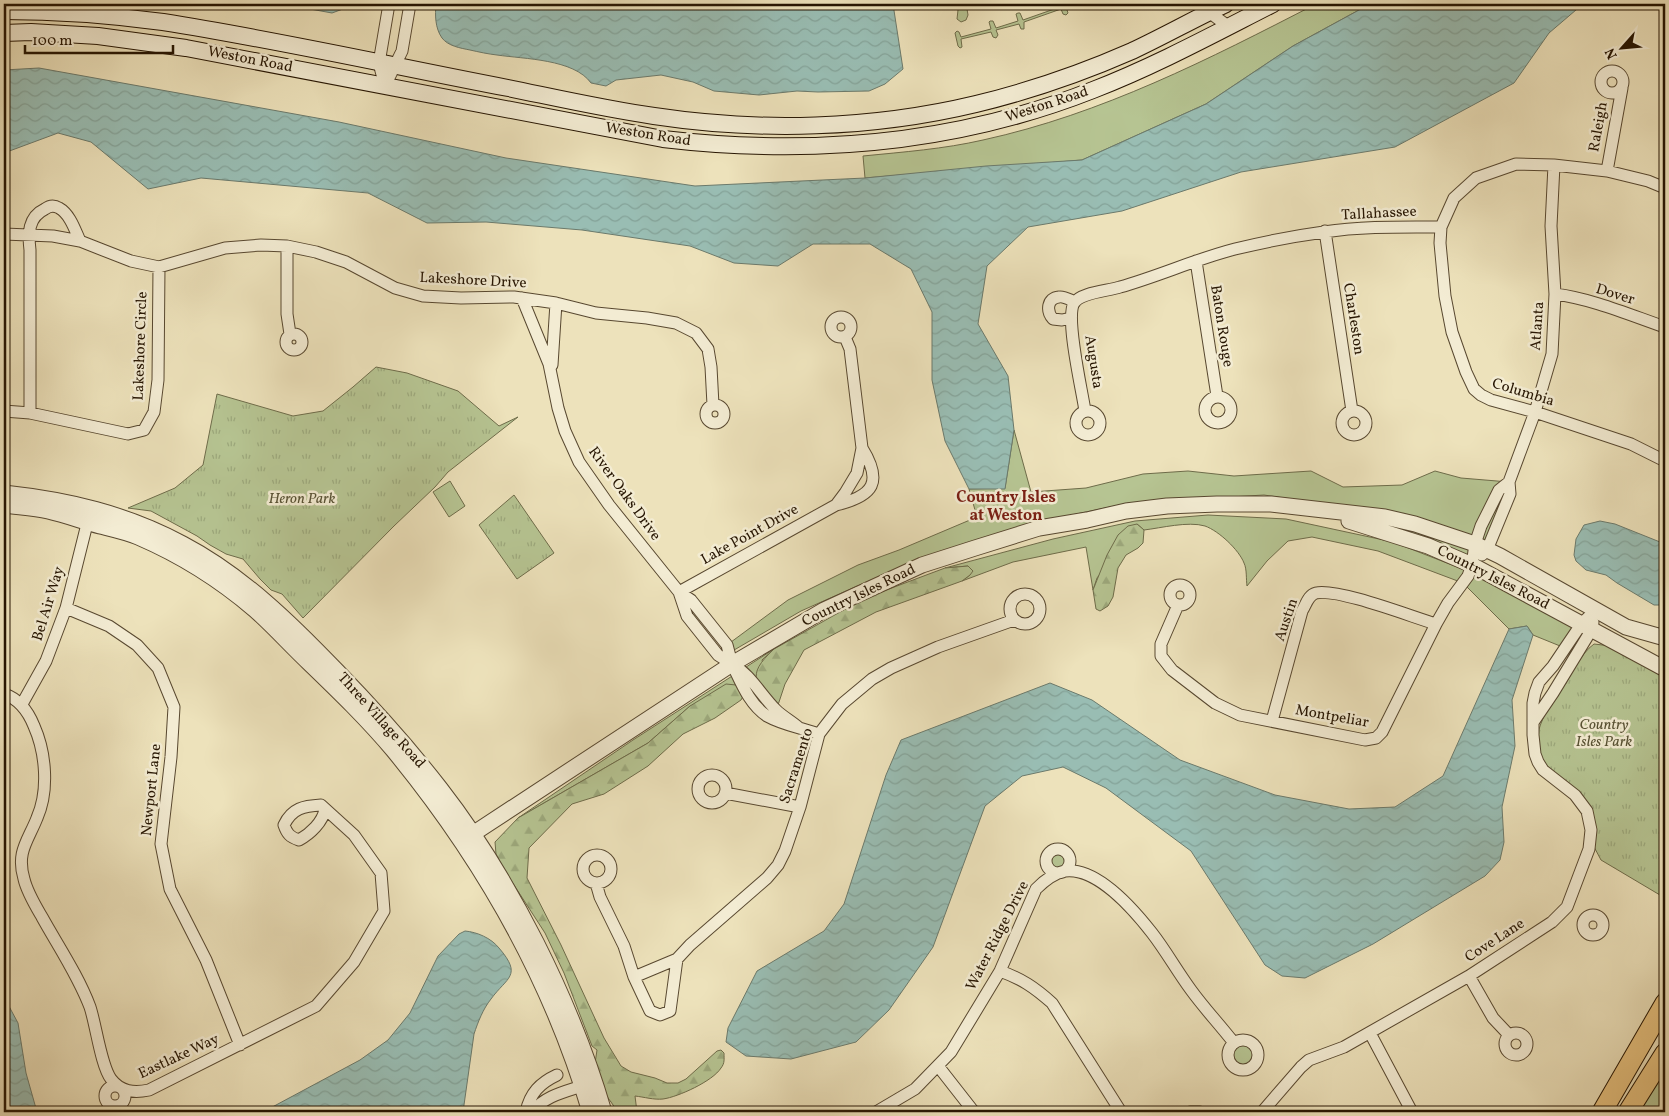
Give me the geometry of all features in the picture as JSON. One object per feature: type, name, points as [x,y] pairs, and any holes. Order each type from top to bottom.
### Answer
[{"type":"main road","name":"Weston Road","points":[[4,11],[58,12],[147,20],[195,27],[654,116],[748,125],[828,124],[894,118],[976,104],[1020,92],[1106,62],[1154,40],[1207,8],[1227,4]]},
{"type":"main road","name":"Weston Road","points":[[4,33],[31,32],[98,36],[155,43],[663,139],[758,147],[837,146],[882,142],[944,132],[1001,120],[1032,111],[1092,91],[1136,73],[1273,4]]},
{"type":"main road","points":[[1602,1112],[1665,1003]]},
{"type":"main road","points":[[1628,1112],[1665,1054]]},
{"type":"street","points":[[385,86],[389,4]]},
{"type":"street","points":[[387,65],[402,51],[410,4]]},
{"type":"street","points":[[1227,4],[1229,26]]},
{"type":"street","points":[[1207,8],[1229,26]]},
{"type":"street","name":"Raleigh","points":[[1606,171],[1622,88]]},
{"type":"street","points":[[1441,227],[1454,198],[1476,178],[1516,164],[1554,165],[1606,171],[1648,181],[1665,188]]},
{"type":"street","name":"Atlanta","points":[[1472,566],[1510,494],[1509,482],[1535,412],[1552,354],[1555,294],[1551,226],[1554,165]]},
{"type":"street","points":[[30,413],[30,260],[28,234],[32,221],[38,212],[49,206],[56,206],[61,209],[72,224],[80,241]]},
{"type":"street","name":"Tallahassee","points":[[1071,318],[1053,319],[1048,311],[1048,305],[1057,297],[1074,302],[1085,295],[1120,288],[1233,250],[1325,231],[1393,227],[1441,227]]},
{"type":"street","name":"Columbia","points":[[1441,227],[1440,243],[1448,314],[1452,332],[1474,389],[1491,400],[1535,412],[1631,444],[1665,461]]},
{"type":"street","name":"Charleston","points":[[1325,231],[1352,411]]},
{"type":"street","name":"Lakeshore Drive","points":[[4,234],[53,236],[80,241],[131,261],[158,267],[225,248],[261,244],[287,246],[316,252],[346,262],[395,288],[423,296],[522,298],[556,303],[596,313],[676,323],[696,333],[708,349],[713,405]]},
{"type":"street","points":[[287,246],[287,314],[290,334]]},
{"type":"street","name":"Baton Rouge","points":[[1196,261],[1217,396]]},
{"type":"street","name":"Lakeshore Circle","points":[[4,411],[30,413],[128,434],[144,430],[154,412],[158,380],[158,267]]},
{"type":"street","name":"Dover","points":[[1555,294],[1611,308],[1665,327]]},
{"type":"street","name":"River Oaks Drive","points":[[522,298],[544,351],[565,431],[579,462],[609,505],[679,592],[687,616],[718,655],[742,669],[776,710],[798,727],[819,734]]},
{"type":"street","points":[[1071,318],[1074,302]]},
{"type":"street","name":"River Oaks Drive","points":[[552,377],[556,303]]},
{"type":"street","name":"Augusta","points":[[1071,318],[1085,411]]},
{"type":"street","name":"Lake Point Drive","points":[[836,505],[846,493],[857,473],[862,448],[850,349],[845,337]]},
{"type":"street","name":"Lake Point Drive","points":[[679,592],[836,505],[859,498],[867,493],[874,479],[872,467],[862,448]]},
{"type":"street","name":"Three Village Road","points":[[4,493],[47,498],[91,507],[137,522],[183,544],[227,571],[264,600],[308,641],[401,740],[441,789],[521,940],[548,997],[570,1049],[590,1112]]},
{"type":"street","name":"Country Isles Road","points":[[467,838],[732,664],[824,610],[922,565],[1039,528],[1088,520],[1126,511],[1167,506],[1271,504],[1385,517],[1415,524],[1481,547],[1626,627],[1665,638]]},
{"type":"street","name":"Three Village Road","points":[[4,505],[47,511],[136,536],[179,557],[220,582],[256,611],[350,703],[392,749],[431,798],[467,838],[506,888],[560,993],[589,1064],[604,1112]]},
{"type":"street","name":"Bel Air Way","points":[[22,704],[46,661],[66,608],[91,507]]},
{"type":"street","name":"Country Isles Road","points":[[1312,510],[1383,530],[1428,546],[1472,566],[1665,669]]},
{"type":"street","name":"Montpeliar","points":[[1178,605],[1160,648],[1161,656],[1167,666],[1215,703],[1240,716],[1365,740],[1376,738],[1382,732],[1436,624],[1448,603],[1468,576],[1472,566]]},
{"type":"street","name":"Austin","points":[[1272,721],[1302,611],[1308,599],[1315,593],[1338,594],[1436,624]]},
{"type":"street","name":"Newport Lane","points":[[66,608],[109,626],[137,646],[158,668],[174,706],[171,757],[161,844],[170,889],[206,960],[240,1045]]},
{"type":"street","name":"Cove Lane","points":[[1534,721],[1553,693],[1596,610]]},
{"type":"street","name":"Sacramento","points":[[634,977],[677,959],[690,945],[767,878],[778,865],[785,851],[800,807],[819,734],[842,704],[891,668],[938,647],[1014,620]]},
{"type":"street","name":"Cove Lane","points":[[1262,1112],[1309,1060],[1344,1047],[1469,976],[1552,922],[1567,907],[1589,849],[1591,830],[1587,811],[1575,795],[1543,770],[1538,762],[1534,744],[1534,693],[1539,682],[1587,626]]},
{"type":"street","points":[[4,694],[22,704]]},
{"type":"street","name":"Eastlake Way","points":[[22,704],[38,735],[44,764],[44,793],[38,817],[23,846],[23,878],[30,897],[78,981],[89,1006],[107,1073],[115,1084],[122,1089],[139,1092],[149,1090],[316,1006],[354,962],[384,911],[381,872],[354,835],[325,808]]},
{"type":"street","points":[[725,794],[800,807]]},
{"type":"street","name":"Water Ridge Drive","points":[[876,1112],[915,1089],[952,1052],[1000,971],[1036,889],[1044,881],[1063,871],[1081,872],[1097,881],[1110,889],[1132,910],[1152,933],[1191,990],[1234,1043]]},
{"type":"street","points":[[596,883],[600,896],[624,946],[634,977],[650,1011],[660,1015],[670,1011],[677,959]]},
{"type":"street","points":[[1567,907],[1583,920]]},
{"type":"street","points":[[1000,971],[1020,978],[1052,1003],[1121,1112]]},
{"type":"street","points":[[1469,976],[1493,1018],[1509,1035]]},
{"type":"street","points":[[1370,1033],[1412,1112]]},
{"type":"street","points":[[532,1112],[551,1096],[582,1086],[589,1064]]},
{"type":"street","points":[[938,1066],[974,1112]]},
{"type":"street","points":[[526,1112],[534,1092],[545,1081],[557,1075]]},
{"type":"street","points":[[1190,1112],[1200,1112]]},
{"type":"green space","points":[[960,4],[985,4],[967,9],[968,15],[966,20],[961,22],[957,19]]},
{"type":"green space","points":[[1060,4],[1075,4],[1066,7],[1068,13],[1066,15],[1063,14],[1061,9],[1024,22],[1024,29],[1021,29],[1019,24],[996,30],[998,35],[996,38],[993,37],[991,32],[961,39],[962,47],[958,46],[955,33],[957,31],[961,37],[991,29],[990,21],[993,21],[996,28],[1018,21],[1016,14],[1018,13],[1020,13],[1023,20],[1060,7]]},
{"type":"green space","points":[[1316,4],[1370,4],[1293,46],[1206,104],[1082,160],[865,178],[863,156],[953,146],[1027,129],[1070,116],[1154,83],[1236,45]]},
{"type":"green space","name":"Heron Park","points":[[376,367],[407,373],[458,391],[499,426],[518,417],[448,472],[303,618],[282,594],[271,590],[243,559],[226,554],[151,511],[128,508],[175,488],[203,465],[217,394],[293,416],[323,411]]},
{"type":"green space","points":[[1014,430],[1031,492],[1086,488],[1143,474],[1188,471],[1234,476],[1311,471],[1343,487],[1402,485],[1435,471],[1461,478],[1509,482],[1510,494],[1472,565],[1344,507],[1264,495],[1129,503],[1043,521],[898,568],[801,611],[729,653],[727,645],[788,600],[858,565],[977,517],[969,489],[1005,488]]},
{"type":"green space","points":[[450,481],[465,506],[449,517],[433,492]]},
{"type":"green space","points":[[514,495],[554,553],[517,579],[479,525]]},
{"type":"green space","points":[[1208,515],[1286,519],[1393,542],[1470,572],[1571,624],[1574,629],[1565,648],[1533,635],[1527,626],[1509,629],[1463,583],[1378,551],[1312,537],[1288,541],[1267,561],[1247,586],[1245,565],[1238,552],[1216,532],[1205,526],[1198,525],[1144,530],[1137,524],[1097,578],[1093,590],[1086,547],[1013,562],[962,581],[970,575],[968,566],[945,568],[1053,539],[1135,521]]},
{"type":"green space","points":[[1137,524],[1144,530],[1143,543],[1126,555],[1118,568],[1113,597],[1108,606],[1100,611],[1096,609],[1093,590],[1107,555],[1118,535],[1128,526]]},
{"type":"green space","points":[[968,566],[973,571],[962,581],[876,612],[804,650],[785,684],[776,711],[759,686],[756,673],[759,666],[774,649],[865,598],[945,568]]},
{"type":"green space","name":"Country Isles Park","points":[[1594,644],[1611,646],[1665,678],[1665,898],[1601,860],[1592,843],[1596,829],[1567,783],[1547,766],[1540,756],[1538,735],[1540,725],[1581,658]]},
{"type":"green space","points":[[774,649],[762,660],[775,708],[766,715],[746,691],[690,706],[648,743],[518,818],[633,740]]},
{"type":"green space","points":[[726,684],[736,685],[746,691],[741,700],[715,718],[683,734],[648,766],[604,794],[572,804],[529,848],[527,878],[561,945],[604,1038],[621,1066],[631,1072],[667,1083],[678,1083],[686,1079],[717,1051],[721,1050],[724,1053],[724,1063],[721,1068],[703,1083],[669,1098],[653,1099],[635,1096],[637,1112],[618,1112],[606,1095],[594,1070],[597,1050],[592,1046],[564,973],[545,933],[503,868],[496,854],[495,842],[518,818],[648,743],[690,706]]},
{"type":"green space","points":[[1054,849],[1062,849],[1069,856],[1069,864],[1062,871],[1054,871],[1047,864],[1047,856]]},
{"type":"green space","points":[[1243,1039],[1253,1044],[1258,1054],[1253,1064],[1243,1069],[1233,1064],[1228,1054],[1233,1044]]},
{"type":"green space","points":[[1665,1069],[1665,1104],[1657,1112],[1638,1112]]},
{"type":"water","points":[[283,4],[353,4],[332,13]]},
{"type":"water","points":[[436,4],[893,4],[903,69],[885,84],[869,91],[797,91],[759,95],[714,91],[693,82],[661,75],[616,80],[606,86],[591,83],[573,69],[561,65],[534,59],[487,54],[451,45],[442,38],[438,30]]},
{"type":"water","points":[[1370,4],[1583,4],[1549,33],[1514,83],[1395,147],[1241,172],[1122,211],[1028,227],[987,266],[978,324],[1008,376],[1014,430],[1005,489],[969,489],[945,441],[932,380],[932,312],[911,269],[870,244],[813,244],[778,266],[734,263],[690,246],[582,230],[486,222],[427,223],[368,193],[201,178],[148,189],[91,142],[58,133],[4,153],[4,70],[39,68],[339,122],[506,158],[695,186],[865,178],[986,166],[1082,160],[1206,104],[1293,46]]},
{"type":"water","points":[[1600,521],[1615,524],[1665,544],[1665,605],[1654,605],[1606,575],[1586,570],[1576,561],[1574,555],[1576,539],[1584,525]]},
{"type":"water","points":[[1527,626],[1533,635],[1512,700],[1515,746],[1502,807],[1504,842],[1500,860],[1485,876],[1373,944],[1305,978],[1282,976],[1265,965],[1191,851],[1106,788],[1063,767],[1022,776],[985,806],[933,947],[889,1010],[856,1042],[791,1059],[746,1056],[726,1042],[728,1028],[757,971],[824,931],[844,904],[886,775],[901,740],[1050,683],[1092,700],[1180,760],[1275,795],[1349,809],[1395,807],[1443,776],[1509,629]]},
{"type":"water","points":[[465,931],[484,936],[496,944],[506,957],[511,971],[507,981],[486,1007],[474,1034],[463,1112],[263,1112],[360,1060],[388,1040],[410,1013],[438,956],[459,934]]},
{"type":"water","points":[[4,997],[18,1023],[26,1073],[37,1112],[4,1112]]},
{"type":"district","name":"Country Isles at Weston","points":[[1006,507]]}]
